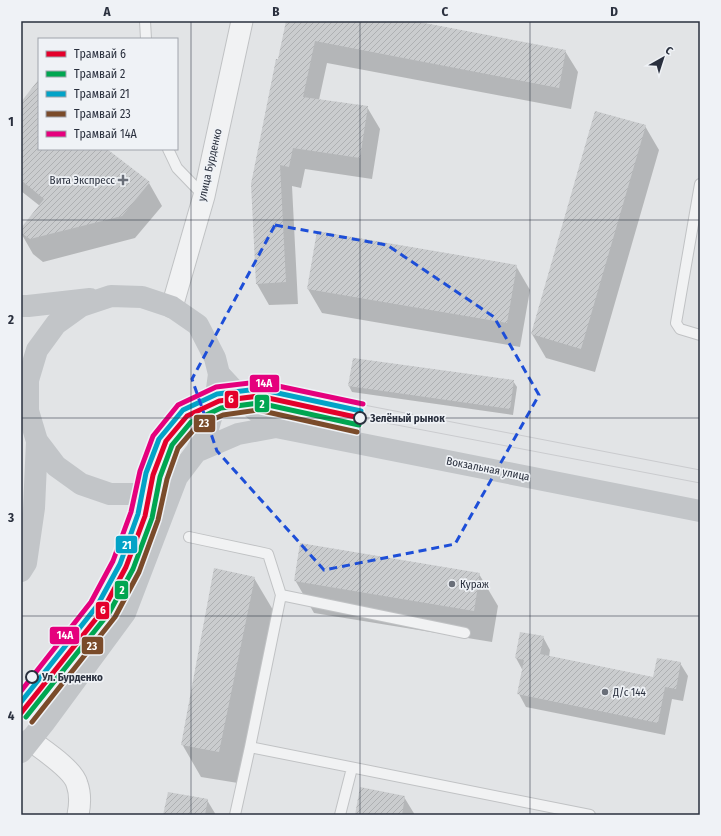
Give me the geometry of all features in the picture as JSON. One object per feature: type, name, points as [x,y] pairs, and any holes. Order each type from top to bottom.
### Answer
[{"type":"main road","points":[[111,296],[81,306],[56,324],[37,350],[28,380],[24,406],[37,441],[56,466],[81,484],[110,494],[141,494],[177,477]]},
{"type":"main road","points":[[21,306],[111,296],[142,297],[172,306],[198,325],[215,358],[219,374],[215,404],[207,432],[196,452],[177,477],[125,613],[26,746]]},
{"type":"main road","name":"Вокзальная улица","points":[[219,374],[244,402],[276,427]]},
{"type":"main road","name":"Вокзальная улица","points":[[196,452],[238,434],[276,427],[700,511]]},
{"type":"main road","points":[[21,571],[26,562],[34,508],[37,441]]},
{"type":"street","name":"улица Бурденко","points":[[172,306],[204,196],[242,21]]},
{"type":"street","points":[[26,746],[66,768],[77,783],[80,801],[78,815]]},
{"type":"lane","points":[[145,21],[146,38]]},
{"type":"lane","points":[[168,150],[177,168],[204,196]]},
{"type":"lane","points":[[699,190],[676,323],[680,329],[700,335]]},
{"type":"lane","points":[[189,537],[268,554],[281,595],[235,815]]},
{"type":"lane","points":[[281,595],[465,633]]},
{"type":"lane","points":[[250,747],[590,815]]},
{"type":"lane","points":[[340,815],[352,768]]},
{"type":"highlighted area","points":[[275,225],[387,245],[494,317],[539,395],[455,544],[324,570],[217,451],[192,379]]},
{"type":"building","points":[[286,21],[414,21],[566,50],[559,88],[315,41],[303,97],[368,106],[360,158],[293,148],[289,167],[280,165],[286,282],[256,284],[251,184],[276,59],[278,59]]},
{"type":"building","points":[[38,80],[38,150],[108,150],[150,182],[122,216],[30,239],[21,233],[21,228],[44,199],[21,180],[21,102]]},
{"type":"building","points":[[595,111],[646,125],[581,349],[531,334]]},
{"type":"building","points":[[317,231],[517,265],[507,323],[307,289]]},
{"type":"building","points":[[353,358],[514,380],[510,409],[348,386]]},
{"type":"building","points":[[300,543],[480,573],[474,611],[294,581]]},
{"type":"building","points":[[214,568],[255,577],[219,752],[181,745]]},
{"type":"building","points":[[520,632],[544,636],[540,654],[653,677],[657,658],[681,662],[676,689],[665,687],[658,723],[517,694],[524,660],[515,658]]},
{"type":"building","points":[[360,787],[405,796],[402,815],[355,815]]},
{"type":"building","points":[[168,792],[208,799],[205,815],[163,815]]},
{"type":"tram line","name":"14А","points":[[21,691],[91,602],[113,561],[131,512],[140,471],[153,436],[178,405],[216,387],[259,382],[363,404]]},
{"type":"tram line","name":"21","points":[[21,702],[97,606],[120,564],[138,514],[146,473],[159,439],[183,410],[217,394],[259,389],[361,411]]},
{"type":"tram line","points":[[307,394],[700,470]]},
{"type":"tram line","name":"6","points":[[21,713],[103,610],[126,567],[145,516],[153,475],[166,441],[187,416],[219,401],[259,396],[360,418]]},
{"type":"tram line","name":"2","points":[[26,717],[109,613],[133,569],[152,518],[160,477],[172,445],[191,422],[221,408],[259,403],[359,425]]},
{"type":"tram line","name":"23","points":[[32,722],[115,617],[139,572],[158,520],[167,479],[178,448],[196,427],[223,415],[258,410],[357,432]]},
{"type":"tram line","points":[[360,418],[700,483]]},
{"type":"place","name":"Вита Экспресс","points":[[123,180]]},
{"type":"place","name":"Зелёный рынок","points":[[360,418]]},
{"type":"place","name":"Кураж","points":[[452,584]]},
{"type":"place","name":"Ул. Бурденко","points":[[32,677]]},
{"type":"place","name":"Д/с 144","points":[[605,692]]}]
